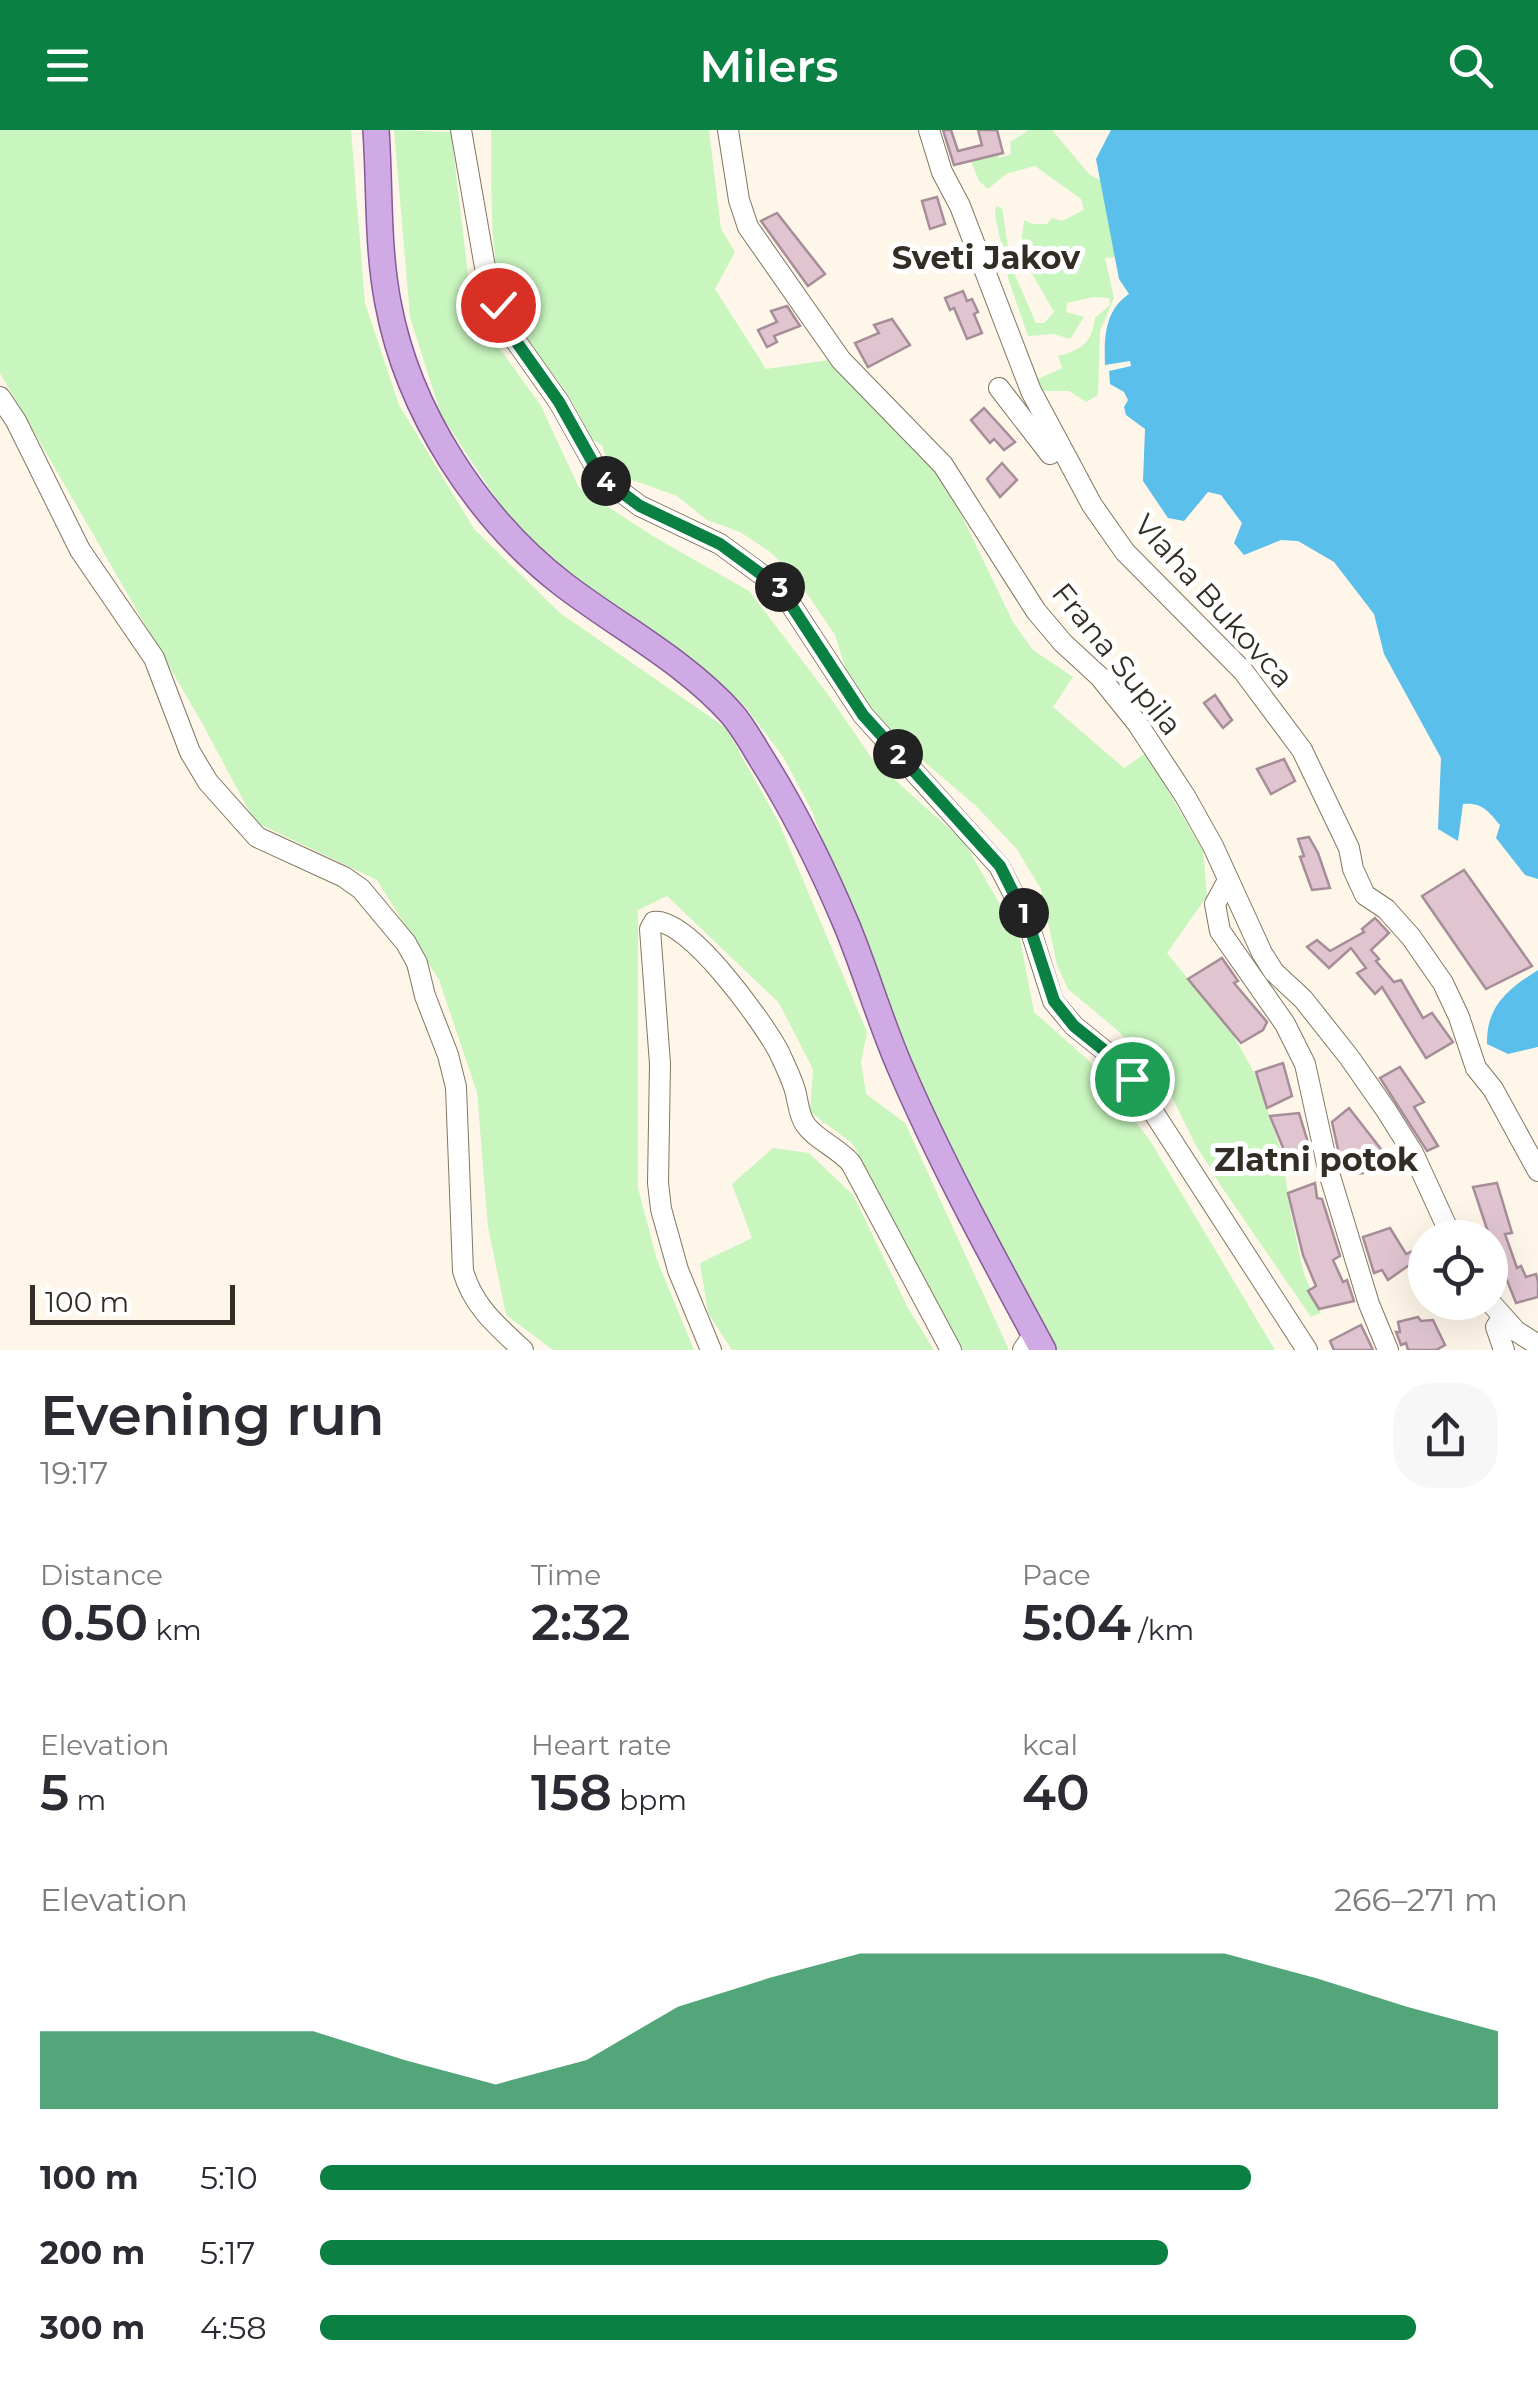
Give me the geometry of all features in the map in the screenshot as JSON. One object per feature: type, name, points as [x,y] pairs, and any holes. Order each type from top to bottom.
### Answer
[{"type":"main road","points":[[376,130],[378,216],[387,302],[414,388],[451,458],[484,508],[531,557],[709,691],[734,716],[809,846],[847,926],[883,1026],[925,1122],[1033,1345]]},
{"type":"street","points":[[461,130],[486,272],[498,305],[513,337],[559,402],[601,477],[640,506],[720,544],[780,588],[863,715],[1000,866],[1028,922],[1054,1001],[1074,1026],[1115,1059],[1132,1079],[1308,1350]]},
{"type":"street","name":"Frana Supila","points":[[728,130],[738,200],[748,227],[841,360],[942,465],[1036,611],[1100,677],[1137,723],[1213,846],[1227,882],[1274,972],[1303,999],[1386,1110],[1413,1153],[1444,1220]]},
{"type":"street","name":"Vlaha Bukovca","points":[[929,130],[942,172],[960,206],[1031,391],[1079,482],[1124,552],[1243,671],[1302,750],[1349,848],[1365,896],[1386,909],[1412,937],[1443,983],[1476,1068],[1493,1089],[1538,1171]]},
{"type":"street","name":"Vlaha Bukovca","points":[[999,388],[1033,428],[1061,473],[1079,482]]},
{"type":"street","points":[[0,397],[16,420],[80,550],[154,658],[190,752],[208,782],[258,837],[361,888],[418,963],[456,1087],[463,1272],[469,1294],[523,1350]]},
{"type":"street","points":[[1227,882],[1215,904],[1220,931],[1285,1024],[1305,1064],[1329,1173],[1369,1304],[1388,1350]]},
{"type":"street","points":[[712,1350],[678,1270],[658,1183],[660,1064],[650,929],[654,922],[664,920],[738,989],[778,1049],[794,1086],[802,1122],[852,1163],[951,1350]]},
{"type":"street","points":[[1508,1319],[1538,1345]]},
{"type":"street","points":[[1496,1320],[1504,1350]]},
{"type":"green space","points":[[0,130],[351,130],[365,303],[399,405],[474,529],[560,613],[726,728],[779,823],[867,1032],[861,1062],[866,1094],[905,1123],[1009,1350],[962,1350],[853,1144],[810,1112],[813,1069],[779,1003],[667,896],[638,910],[638,1188],[657,1260],[694,1350],[553,1350],[506,1315],[488,1227],[477,1092],[439,980],[377,880],[255,822],[0,373]]},
{"type":"green space","points":[[394,130],[451,132],[468,274],[493,339],[541,406],[579,488],[749,591],[873,760],[964,842],[1020,939],[1034,1012],[1089,1061],[1149,1139],[1275,1350],[1054,1350],[950,1148],[876,987],[812,811],[784,758],[743,704],[580,585],[520,535],[441,415],[410,317]]},
{"type":"green space","points":[[491,130],[709,130],[721,229],[735,252],[715,289],[766,369],[829,360],[926,451],[1013,622],[1033,650],[1073,677],[1053,707],[1124,768],[1146,753],[1203,851],[1207,896],[1167,953],[1232,1033],[1257,1078],[1282,1154],[1304,1274],[1321,1313],[1311,1317],[1221,1186],[1195,1144],[1161,1074],[1068,989],[1057,965],[1041,889],[1016,848],[975,805],[868,714],[848,676],[835,635],[795,576],[769,551],[740,532],[707,520],[677,496],[621,476],[607,461],[602,445],[588,437],[567,393],[517,327],[507,307],[495,259]]},
{"type":"green space","points":[[1029,130],[1052,130],[1089,174],[1101,181],[1117,257],[1105,258],[1114,298],[1100,331],[1098,395],[1086,402],[1069,391],[1043,391],[1038,379],[1062,368],[1058,356],[1084,344],[1095,318],[1110,305],[1109,298],[1067,303],[1066,312],[1084,317],[1070,339],[1054,334],[1028,336],[1009,281],[995,215],[996,206],[1002,208],[1011,266],[1036,323],[1044,323],[1054,312],[1020,253],[1024,220],[1033,224],[1047,224],[1052,218],[1062,221],[1084,210],[1081,199],[1035,166],[1006,174],[988,189],[979,181],[971,161],[1011,154],[1010,142]]},
{"type":"green space","points":[[773,1148],[809,1153],[853,1195],[908,1308],[934,1350],[732,1350],[708,1313],[700,1263],[752,1238],[732,1184]]},
{"type":"water","points":[[1111,130],[1538,130],[1538,879],[1525,875],[1496,838],[1500,825],[1480,806],[1463,804],[1458,841],[1438,829],[1441,758],[1384,654],[1374,614],[1334,562],[1298,541],[1281,540],[1244,555],[1234,543],[1242,523],[1221,495],[1208,492],[1184,521],[1168,518],[1143,481],[1145,429],[1126,415],[1124,407],[1128,400],[1124,392],[1110,384],[1109,371],[1131,366],[1130,361],[1105,365],[1111,316],[1129,294],[1119,279],[1096,159]]},
{"type":"water","points":[[1538,970],[1538,1047],[1508,1054],[1487,1044],[1490,1019],[1501,1000]]},
{"type":"building","points":[[943,130],[951,130],[958,151],[982,145],[978,130],[997,130],[1003,153],[954,165]]},
{"type":"building","points":[[937,197],[945,224],[930,229],[922,201]]},
{"type":"building","points":[[777,213],[825,274],[808,286],[761,221]]},
{"type":"building","points":[[963,291],[978,312],[974,314],[982,333],[967,339],[954,308],[950,310],[945,298]]},
{"type":"building","points":[[787,306],[800,326],[774,336],[777,342],[767,347],[758,330],[777,322],[771,311]]},
{"type":"building","points":[[892,319],[910,345],[868,367],[855,343],[879,333],[874,325]]},
{"type":"building","points":[[984,408],[1015,442],[1004,450],[994,439],[990,443],[971,420]]},
{"type":"building","points":[[1002,463],[1017,480],[1000,497],[987,479]]},
{"type":"building","points":[[1215,695],[1232,720],[1223,728],[1204,703]]},
{"type":"building","points":[[1284,759],[1295,781],[1271,794],[1257,769]]},
{"type":"building","points":[[1309,837],[1330,888],[1312,890],[1298,839]]},
{"type":"building","points":[[1464,870],[1532,966],[1486,989],[1422,896]]},
{"type":"building","points":[[1375,918],[1389,933],[1371,950],[1379,959],[1376,961],[1394,982],[1401,980],[1423,1018],[1432,1013],[1453,1042],[1426,1058],[1382,987],[1375,994],[1357,973],[1366,968],[1351,948],[1329,968],[1307,947],[1317,940],[1330,951],[1364,932],[1362,929]]},
{"type":"building","points":[[1222,958],[1238,981],[1234,983],[1267,1022],[1263,1030],[1241,1043],[1188,979]]},
{"type":"building","points":[[1283,1063],[1292,1096],[1267,1108],[1256,1072]]},
{"type":"building","points":[[1400,1067],[1424,1102],[1414,1107],[1438,1146],[1427,1151],[1380,1078]]},
{"type":"building","points":[[1349,1108],[1381,1149],[1373,1156],[1374,1162],[1364,1166],[1363,1173],[1353,1174],[1348,1160],[1341,1163],[1332,1122]]},
{"type":"building","points":[[1299,1113],[1309,1146],[1293,1156],[1286,1155],[1270,1116]]},
{"type":"building","points":[[1315,1183],[1340,1256],[1333,1260],[1343,1282],[1347,1280],[1354,1301],[1319,1309],[1308,1291],[1316,1286],[1303,1255],[1288,1193]]},
{"type":"building","points":[[1497,1183],[1512,1233],[1508,1234],[1508,1220],[1484,1220],[1473,1187]]},
{"type":"building","points":[[1390,1228],[1408,1253],[1408,1266],[1388,1280],[1382,1270],[1374,1273],[1363,1237]]},
{"type":"building","points":[[1508,1242],[1517,1268],[1521,1266],[1526,1277],[1536,1274],[1538,1282],[1538,1297],[1516,1303],[1508,1283]]},
{"type":"building","points":[[1433,1320],[1445,1345],[1436,1350],[1408,1350],[1406,1343],[1401,1345],[1396,1332],[1400,1332],[1398,1322]]},
{"type":"building","points":[[1361,1325],[1373,1350],[1334,1350],[1330,1341]]},
{"type":"district","name":"Sveti Jakov","points":[[986,257]]},
{"type":"district","name":"Zlatni potok","points":[[1316,1159]]},
{"type":"route","points":[[498,305],[513,337],[559,402],[601,477],[640,506],[720,544],[780,588],[863,715],[1000,866],[1017,894],[1054,1001],[1074,1026],[1115,1059],[1132,1079]]}]
